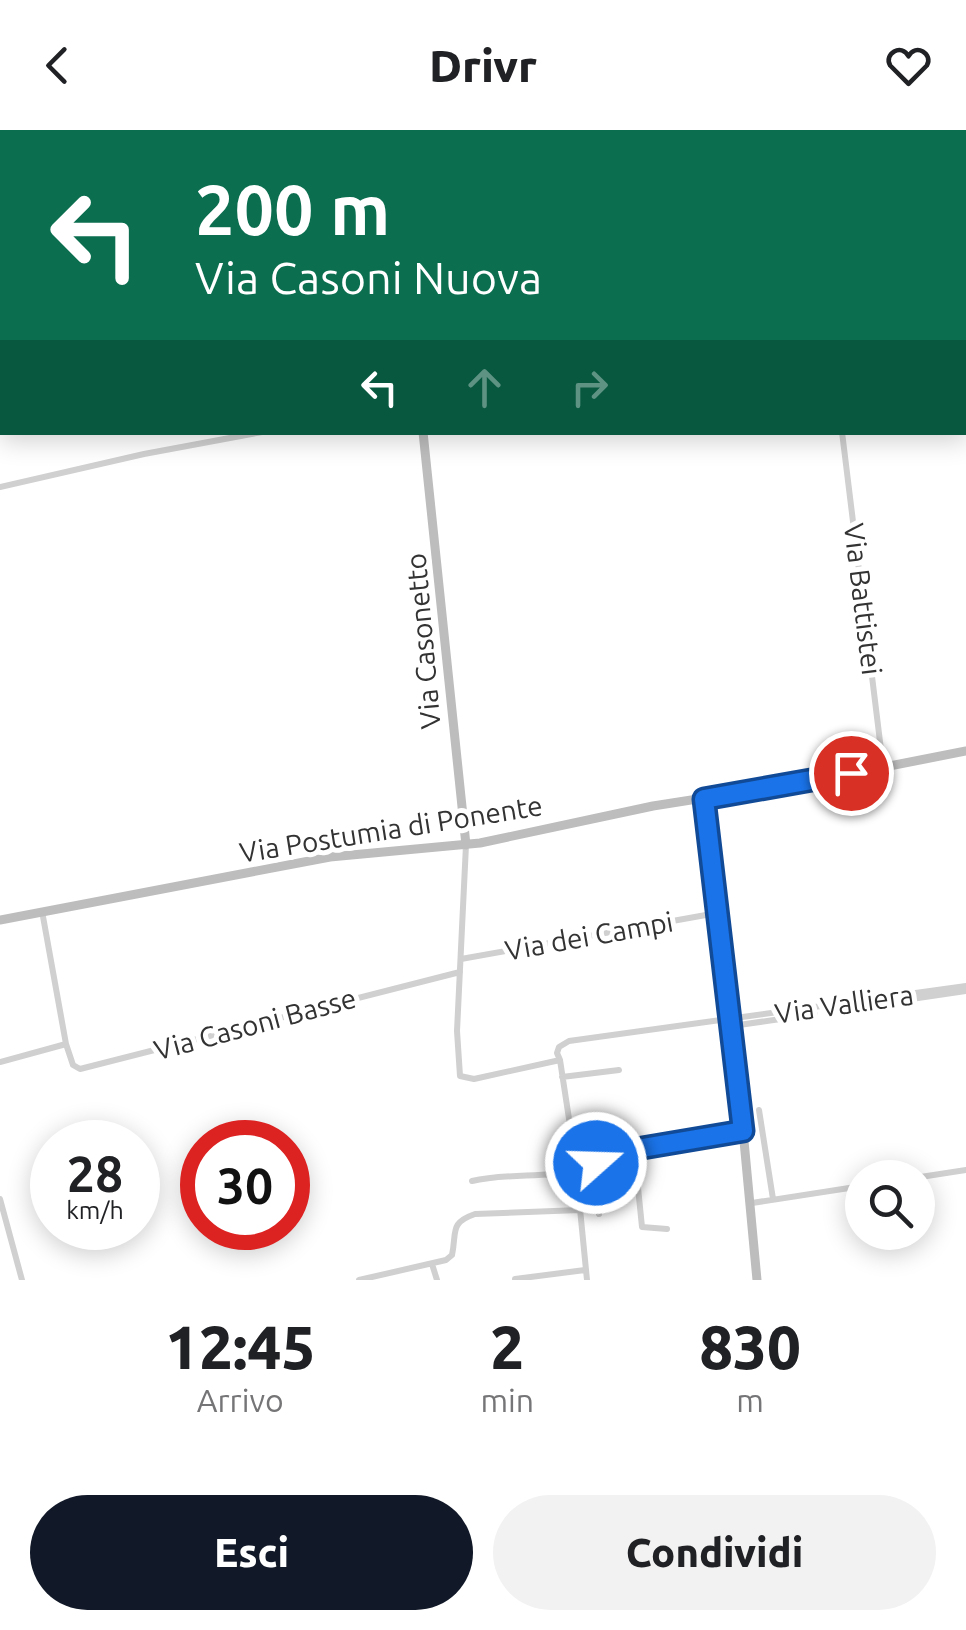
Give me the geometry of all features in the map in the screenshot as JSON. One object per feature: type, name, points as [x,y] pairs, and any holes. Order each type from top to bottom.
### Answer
[{"type":"main road","name":"Via Casonetto","points":[[423,435],[466,845]]},
{"type":"main road","name":"Via Postumia di Ponente","points":[[0,920],[330,857],[466,845],[653,806],[966,752]]},
{"type":"main road","points":[[704,799],[752,1202],[757,1280]]},
{"type":"street","points":[[0,488],[246,435]]},
{"type":"street","name":"Via Battistei","points":[[842,435],[883,766]]},
{"type":"street","points":[[466,845],[457,1031],[460,1076],[474,1079],[560,1060],[577,1172],[587,1280]]},
{"type":"street","points":[[0,1062],[66,1044],[42,912]]},
{"type":"street","name":"Via dei Campi","points":[[460,960],[717,913]]},
{"type":"street","name":"Via Casoni Basse","points":[[66,1044],[73,1065],[80,1069],[460,972]]},
{"type":"street","name":"Via Valliera","points":[[560,1060],[560,1047],[570,1042],[732,1023],[966,988]]},
{"type":"street","points":[[562,1078],[619,1070]]},
{"type":"street","points":[[759,1110],[773,1200]]},
{"type":"street","points":[[575,1158],[743,1131]]},
{"type":"street","points":[[634,1148],[642,1228],[667,1229]]},
{"type":"street","points":[[595,1156],[599,1214]]},
{"type":"street","points":[[935,1175],[966,1170]]},
{"type":"street","points":[[472,1181],[577,1172]]},
{"type":"street","points":[[752,1202],[845,1189]]},
{"type":"street","points":[[0,1199],[3,1227],[22,1280]]},
{"type":"street","points":[[359,1280],[432,1264],[452,1255],[455,1227],[460,1219],[475,1214],[580,1210]]},
{"type":"street","points":[[432,1264],[437,1280]]},
{"type":"street","points":[[514,1279],[586,1270]]},
{"type":"route","points":[[596,1163],[595,1156],[743,1131],[704,799],[851,773]]}]
